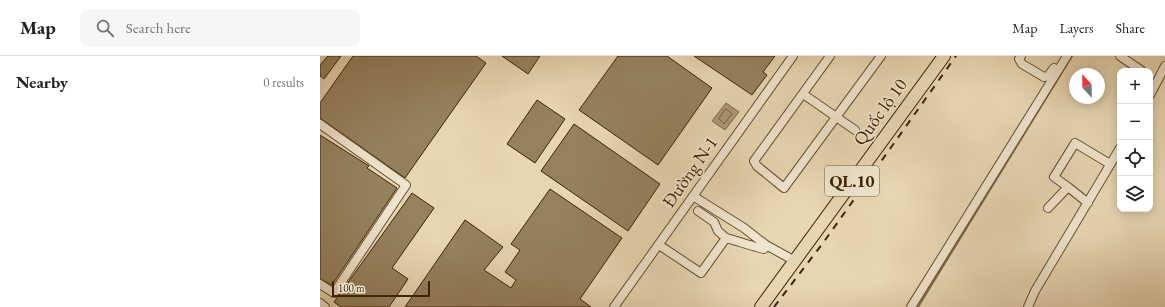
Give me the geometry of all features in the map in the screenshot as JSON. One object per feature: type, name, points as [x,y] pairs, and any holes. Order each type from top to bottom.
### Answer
[{"type":"highway","name":"Quốc lộ 10","points":[[761,307],[944,56]]},
{"type":"street","name":"Đường N-1","points":[[614,307],[793,56]]},
{"type":"street","points":[[830,56],[754,161],[757,166],[784,188],[881,56]]},
{"type":"street","points":[[1021,56],[1019,59],[1022,64],[1046,77],[1050,74],[1062,56]]},
{"type":"street","points":[[911,307],[1067,56]]},
{"type":"street","points":[[1120,56],[1138,68]]},
{"type":"street","points":[[1154,79],[1165,66]]},
{"type":"street","points":[[803,94],[855,130]]},
{"type":"street","points":[[320,124],[406,185],[334,293],[320,284]]},
{"type":"street","points":[[1088,203],[1054,177],[1075,143],[1110,164]]},
{"type":"street","points":[[1028,307],[1035,291],[1117,153]]},
{"type":"street","points":[[1048,208],[1068,187]]},
{"type":"street","points":[[693,196],[744,228],[766,245],[795,261]]},
{"type":"street","points":[[698,211],[714,222],[718,231],[726,238],[761,249],[764,249],[766,245]]},
{"type":"street","points":[[659,245],[701,274],[726,238]]},
{"type":"street","points":[[320,303],[325,307]]},
{"type":"water","points":[[726,103],[739,112],[725,130],[712,121]]},
{"type":"building","points":[[328,56],[341,56],[324,79],[320,76],[320,65]]},
{"type":"building","points":[[353,56],[476,56],[486,63],[405,178],[320,118],[320,103]]},
{"type":"building","points":[[502,56],[540,56],[528,74]]},
{"type":"building","points":[[618,56],[667,56],[712,88],[658,165],[579,110]]},
{"type":"building","points":[[694,56],[775,56],[763,72],[767,75],[752,95]]},
{"type":"building","points":[[537,100],[565,119],[535,163],[507,144]]},
{"type":"building","points":[[574,124],[660,184],[628,231],[541,171]]},
{"type":"building","points":[[320,135],[369,166],[367,168],[397,188],[332,285],[320,279]]},
{"type":"building","points":[[550,189],[622,238],[580,299],[591,307],[405,307],[465,220],[503,247],[484,270],[511,288],[516,280],[505,272],[520,250],[511,244]]},
{"type":"building","points":[[412,193],[434,208],[392,268],[408,279],[389,307],[341,307],[334,302]]},
{"type":"waterway","points":[[918,307],[1072,56]]},
{"type":"railway","points":[[774,307],[823,243],[956,56]]}]
